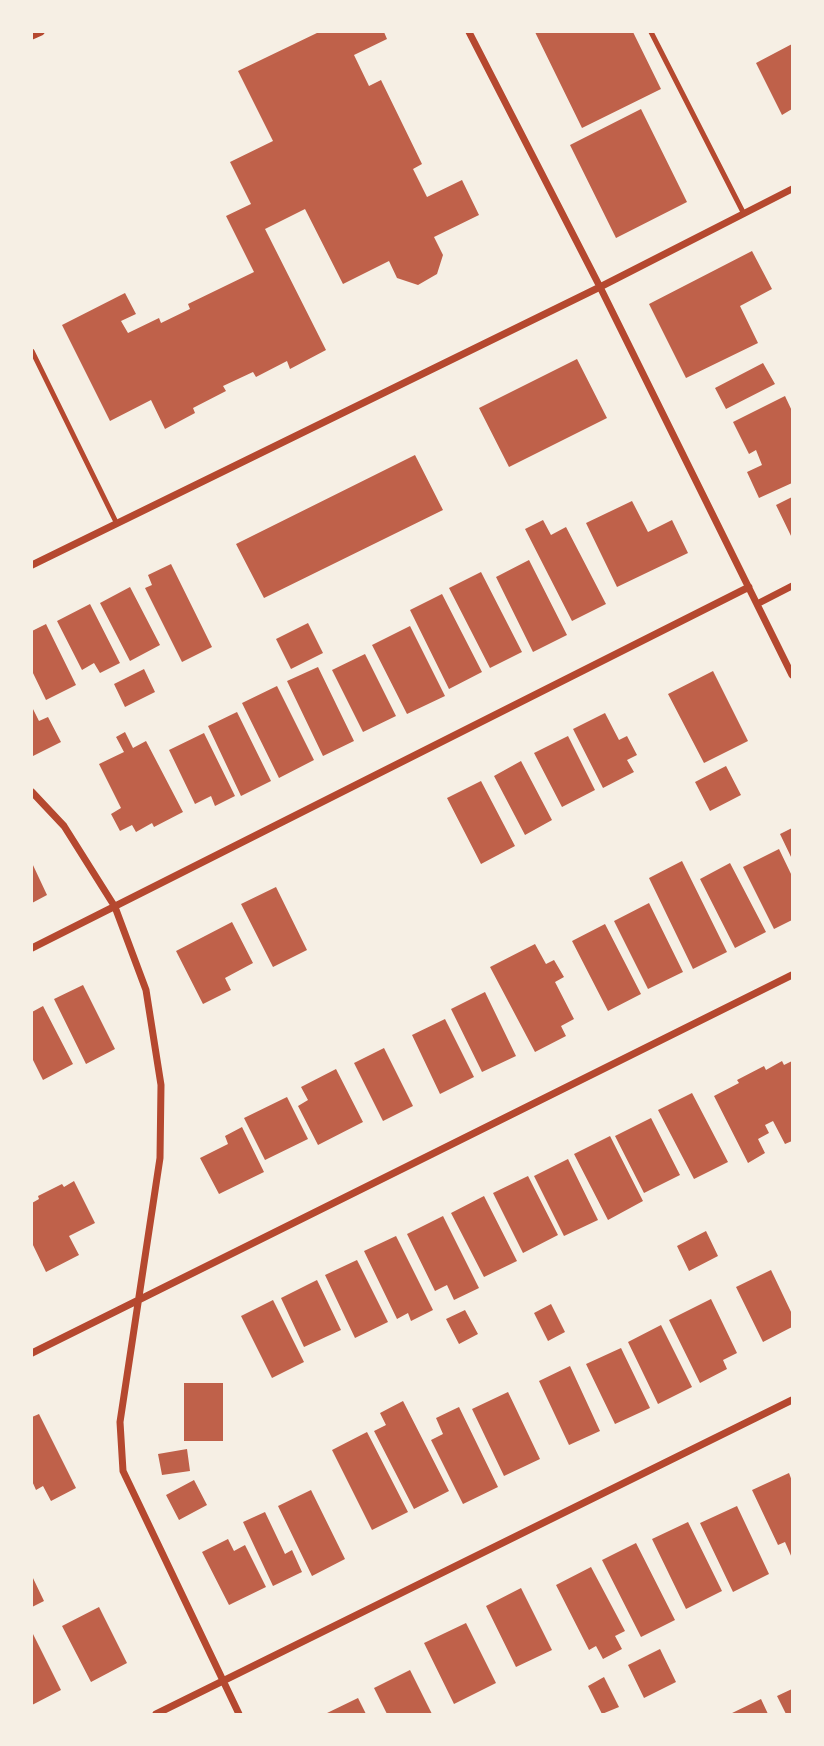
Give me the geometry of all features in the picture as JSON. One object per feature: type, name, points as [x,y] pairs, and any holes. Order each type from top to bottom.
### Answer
[{"type":"street","points":[[32,36],[41,32]]},
{"type":"street","points":[[469,32],[600,287],[793,675]]},
{"type":"street","points":[[32,565],[600,287],[793,189]]},
{"type":"street","points":[[757,604],[793,586]]},
{"type":"street","points":[[32,948],[748,587]]},
{"type":"street","points":[[32,792],[64,826],[114,907],[146,990],[161,1085],[160,1158],[120,1422],[123,1471],[239,1714]]},
{"type":"street","points":[[32,1353],[793,975]]},
{"type":"street","points":[[156,1714],[793,1400]]},
{"type":"lane","points":[[651,32],[744,214]]},
{"type":"lane","points":[[32,351],[116,522]]},
{"type":"building","points":[[319,32],[384,32],[387,39],[354,55],[369,86],[381,80],[422,164],[413,169],[427,197],[462,180],[479,215],[434,237],[443,255],[437,274],[418,285],[397,278],[389,261],[343,284],[305,209],[265,229],[326,350],[290,369],[287,361],[256,377],[253,372],[223,386],[226,391],[193,408],[195,413],[165,429],[151,400],[110,421],[62,325],[125,293],[136,314],[121,321],[128,333],[159,318],[161,323],[190,309],[188,304],[254,272],[226,216],[251,204],[230,162],[273,141],[238,71]]},
{"type":"building","points":[[535,32],[633,32],[661,89],[582,128]]},
{"type":"building","points":[[792,44],[792,109],[782,115],[756,63]]},
{"type":"building","points":[[641,109],[687,202],[616,238],[570,145]]},
{"type":"building","points":[[752,251],[772,289],[740,306],[758,343],[686,378],[649,304]]},
{"type":"building","points":[[577,359],[607,418],[509,467],[479,408]]},
{"type":"building","points":[[763,363],[775,384],[726,409],[715,388]]},
{"type":"building","points":[[785,396],[792,411],[792,483],[759,498],[747,472],[762,465],[756,450],[749,454],[733,422]]},
{"type":"building","points":[[415,455],[443,510],[264,598],[236,544]]},
{"type":"building","points":[[792,497],[792,538],[776,505]]},
{"type":"building","points":[[632,501],[648,532],[672,520],[688,553],[617,587],[586,523]]},
{"type":"building","points":[[543,520],[551,535],[566,527],[606,604],[572,621],[525,529]]},
{"type":"building","points":[[529,560],[567,635],[533,652],[496,577]]},
{"type":"building","points":[[171,564],[212,647],[182,662],[145,588],[152,585],[148,575]]},
{"type":"building","points":[[481,572],[522,652],[490,668],[449,588]]},
{"type":"building","points":[[130,587],[160,645],[130,661],[100,603]]},
{"type":"building","points":[[442,594],[482,672],[449,689],[410,610]]},
{"type":"building","points":[[90,604],[120,663],[100,673],[94,663],[82,670],[57,621]]},
{"type":"building","points":[[308,623],[323,653],[291,669],[276,639]]},
{"type":"building","points":[[46,624],[76,685],[46,700],[32,671],[32,631]]},
{"type":"building","points":[[410,626],[445,696],[407,714],[372,645]]},
{"type":"building","points":[[365,654],[396,716],[363,732],[332,670]]},
{"type":"building","points":[[318,667],[354,741],[323,756],[287,681]]},
{"type":"building","points":[[144,669],[155,692],[125,707],[114,684]]},
{"type":"building","points":[[713,671],[748,741],[704,763],[668,694]]},
{"type":"building","points":[[277,686],[314,760],[279,778],[242,703]]},
{"type":"building","points":[[32,707],[39,721],[48,717],[61,742],[33,756],[32,752]]},
{"type":"building","points":[[237,712],[271,781],[241,796],[208,726]]},
{"type":"building","points":[[605,713],[619,740],[627,736],[637,755],[627,760],[634,772],[603,788],[573,729]]},
{"type":"building","points":[[125,732],[133,748],[146,741],[183,812],[154,827],[152,823],[136,832],[132,825],[120,831],[111,814],[121,808],[99,764],[124,752],[116,737]]},
{"type":"building","points":[[204,733],[235,796],[215,806],[211,796],[195,804],[169,750]]},
{"type":"building","points":[[568,736],[595,790],[562,807],[534,753]]},
{"type":"building","points":[[521,761],[552,820],[525,835],[494,776]]},
{"type":"building","points":[[726,766],[741,795],[710,811],[695,782]]},
{"type":"building","points":[[481,781],[515,846],[481,864],[447,798]]},
{"type":"building","points":[[792,828],[792,859],[780,834]]},
{"type":"building","points":[[779,849],[792,876],[792,920],[774,929],[743,867]]},
{"type":"building","points":[[682,861],[727,952],[693,969],[649,878]]},
{"type":"building","points":[[32,863],[47,895],[32,903]]},
{"type":"building","points":[[730,863],[766,932],[735,948],[700,879]]},
{"type":"building","points":[[276,887],[307,950],[273,967],[241,904]]},
{"type":"building","points":[[649,903],[683,972],[648,989],[614,921]]},
{"type":"building","points":[[232,922],[253,963],[225,978],[231,990],[203,1004],[176,951]]},
{"type":"building","points":[[605,924],[641,994],[608,1011],[572,941]]},
{"type":"building","points":[[535,944],[546,964],[554,960],[564,977],[555,982],[574,1019],[561,1026],[566,1036],[535,1052],[490,967]]},
{"type":"building","points":[[83,985],[115,1049],[86,1064],[54,999]]},
{"type":"building","points":[[485,992],[516,1056],[482,1072],[451,1009]]},
{"type":"building","points":[[43,1006],[73,1064],[43,1080],[32,1058],[32,1012]]},
{"type":"building","points":[[445,1019],[474,1077],[440,1094],[412,1035]]},
{"type":"building","points":[[384,1048],[413,1106],[383,1121],[354,1063]]},
{"type":"building","points":[[782,1061],[784,1065],[792,1061],[792,1141],[785,1144],[773,1121],[765,1125],[769,1133],[758,1139],[765,1153],[748,1163],[714,1096],[764,1066],[766,1070]]},
{"type":"building","points":[[336,1069],[363,1122],[318,1145],[298,1106],[308,1100],[301,1087]]},
{"type":"building","points":[[692,1093],[728,1162],[694,1179],[658,1110]]},
{"type":"building","points":[[287,1097],[308,1139],[265,1160],[244,1118]]},
{"type":"building","points":[[651,1118],[680,1175],[644,1193],[615,1136]]},
{"type":"building","points":[[242,1127],[264,1172],[219,1194],[200,1158],[228,1144],[225,1136]]},
{"type":"building","points":[[610,1136],[643,1201],[608,1220],[574,1154]]},
{"type":"building","points":[[568,1159],[598,1220],[564,1236],[534,1176]]},
{"type":"building","points":[[528,1176],[558,1235],[523,1253],[493,1193]]},
{"type":"building","points":[[74,1181],[95,1223],[69,1236],[79,1255],[46,1272],[32,1243],[32,1203],[39,1199],[38,1196]]},
{"type":"building","points":[[484,1196],[517,1261],[484,1277],[451,1213]]},
{"type":"building","points":[[443,1216],[479,1288],[454,1300],[447,1285],[435,1291],[407,1234]]},
{"type":"building","points":[[706,1231],[718,1256],[689,1271],[677,1246]]},
{"type":"building","points":[[396,1236],[433,1310],[411,1321],[408,1313],[397,1319],[364,1251]]},
{"type":"building","points":[[357,1260],[388,1322],[355,1338],[325,1275]]},
{"type":"building","points":[[771,1270],[792,1314],[792,1327],[763,1342],[736,1287]]},
{"type":"building","points":[[317,1280],[341,1330],[304,1347],[281,1298]]},
{"type":"building","points":[[711,1299],[737,1353],[723,1360],[727,1369],[700,1383],[669,1320]]},
{"type":"building","points":[[273,1300],[304,1362],[272,1378],[241,1316]]},
{"type":"building","points":[[551,1304],[565,1332],[548,1341],[534,1313]]},
{"type":"building","points":[[465,1310],[478,1334],[459,1344],[446,1319]]},
{"type":"building","points":[[661,1325],[692,1387],[658,1404],[628,1342]]},
{"type":"building","points":[[621,1348],[650,1408],[615,1424],[586,1364]]},
{"type":"building","points":[[570,1366],[600,1431],[569,1445],[539,1381]]},
{"type":"building","points":[[184,1383],[223,1383],[223,1441],[184,1441]]},
{"type":"building","points":[[508,1392],[540,1459],[504,1476],[472,1409]]},
{"type":"building","points":[[403,1401],[449,1491],[414,1509],[374,1431],[386,1425],[380,1413]]},
{"type":"building","points":[[459,1407],[498,1487],[463,1504],[431,1440],[443,1434],[436,1418]]},
{"type":"building","points":[[39,1414],[76,1488],[51,1501],[43,1486],[36,1490],[32,1481],[32,1417]]},
{"type":"building","points":[[367,1432],[408,1512],[372,1530],[332,1450]]},
{"type":"building","points":[[187,1449],[190,1471],[162,1475],[158,1454]]},
{"type":"building","points":[[789,1473],[792,1481],[792,1558],[785,1542],[778,1545],[752,1490]]},
{"type":"building","points":[[194,1480],[207,1505],[179,1520],[166,1495]]},
{"type":"building","points":[[311,1490],[345,1559],[312,1576],[278,1506]]},
{"type":"building","points":[[737,1506],[769,1574],[733,1592],[700,1523]]},
{"type":"building","points":[[265,1512],[285,1554],[292,1550],[302,1572],[273,1586],[243,1522]]},
{"type":"building","points":[[688,1522],[722,1591],[686,1609],[652,1539]]},
{"type":"building","points":[[228,1539],[234,1551],[245,1545],[266,1587],[229,1605],[202,1552]]},
{"type":"building","points":[[636,1543],[675,1620],[641,1637],[602,1560]]},
{"type":"building","points":[[591,1567],[625,1631],[615,1636],[622,1649],[603,1659],[596,1646],[589,1650],[556,1585]]},
{"type":"building","points":[[32,1576],[44,1601],[32,1607]]},
{"type":"building","points":[[521,1588],[552,1650],[516,1667],[486,1606]]},
{"type":"building","points":[[99,1607],[127,1663],[91,1682],[62,1626]]},
{"type":"building","points":[[466,1623],[496,1683],[454,1704],[424,1643]]},
{"type":"building","points":[[32,1632],[61,1690],[32,1705]]},
{"type":"building","points":[[660,1649],[676,1682],[644,1698],[628,1665]]},
{"type":"building","points":[[410,1670],[432,1714],[387,1714],[374,1688]]},
{"type":"building","points":[[604,1677],[619,1707],[602,1714],[588,1686]]},
{"type":"building","points":[[792,1689],[792,1714],[786,1714],[777,1696]]},
{"type":"building","points":[[358,1698],[366,1714],[325,1714]]},
{"type":"building","points":[[761,1699],[768,1714],[730,1714]]}]
